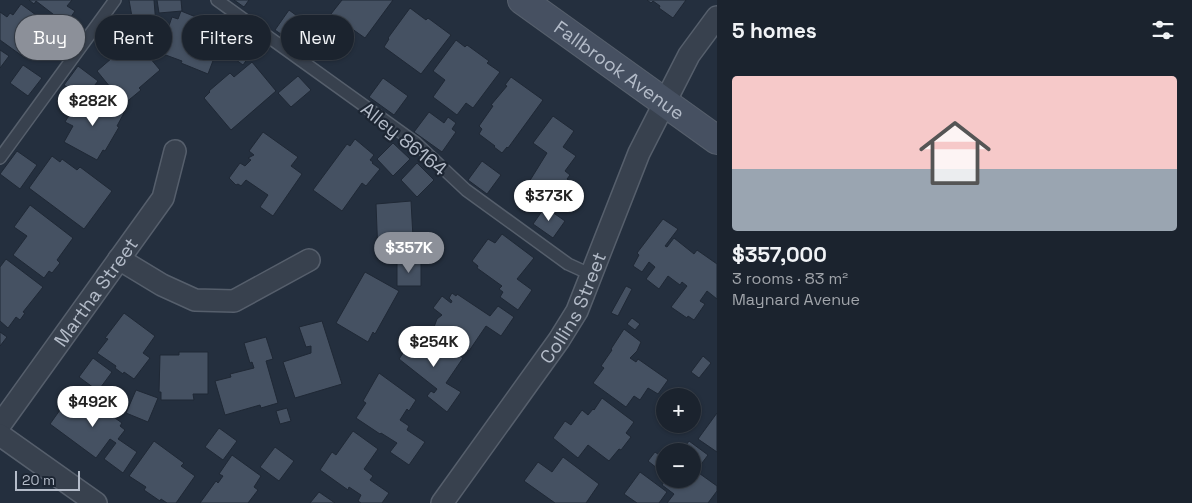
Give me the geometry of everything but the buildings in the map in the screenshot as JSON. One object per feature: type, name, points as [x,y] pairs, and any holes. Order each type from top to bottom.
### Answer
[{"type":"main road","name":"Fallbrook Avenue","points":[[522,0],[717,140]]},
{"type":"street","name":"Collins Street","points":[[442,503],[560,340],[577,311],[639,153],[690,55],[717,16]]},
{"type":"street","name":"Martha Street","points":[[0,425],[163,198],[175,150]]},
{"type":"street","points":[[119,259],[162,285],[195,300],[234,301],[309,260]]},
{"type":"street","points":[[0,435],[96,503]]},
{"type":"lane","points":[[0,158],[115,0]]},
{"type":"lane","name":"Alley 86164","points":[[217,0],[416,143],[466,190],[568,264],[592,275]]}]
